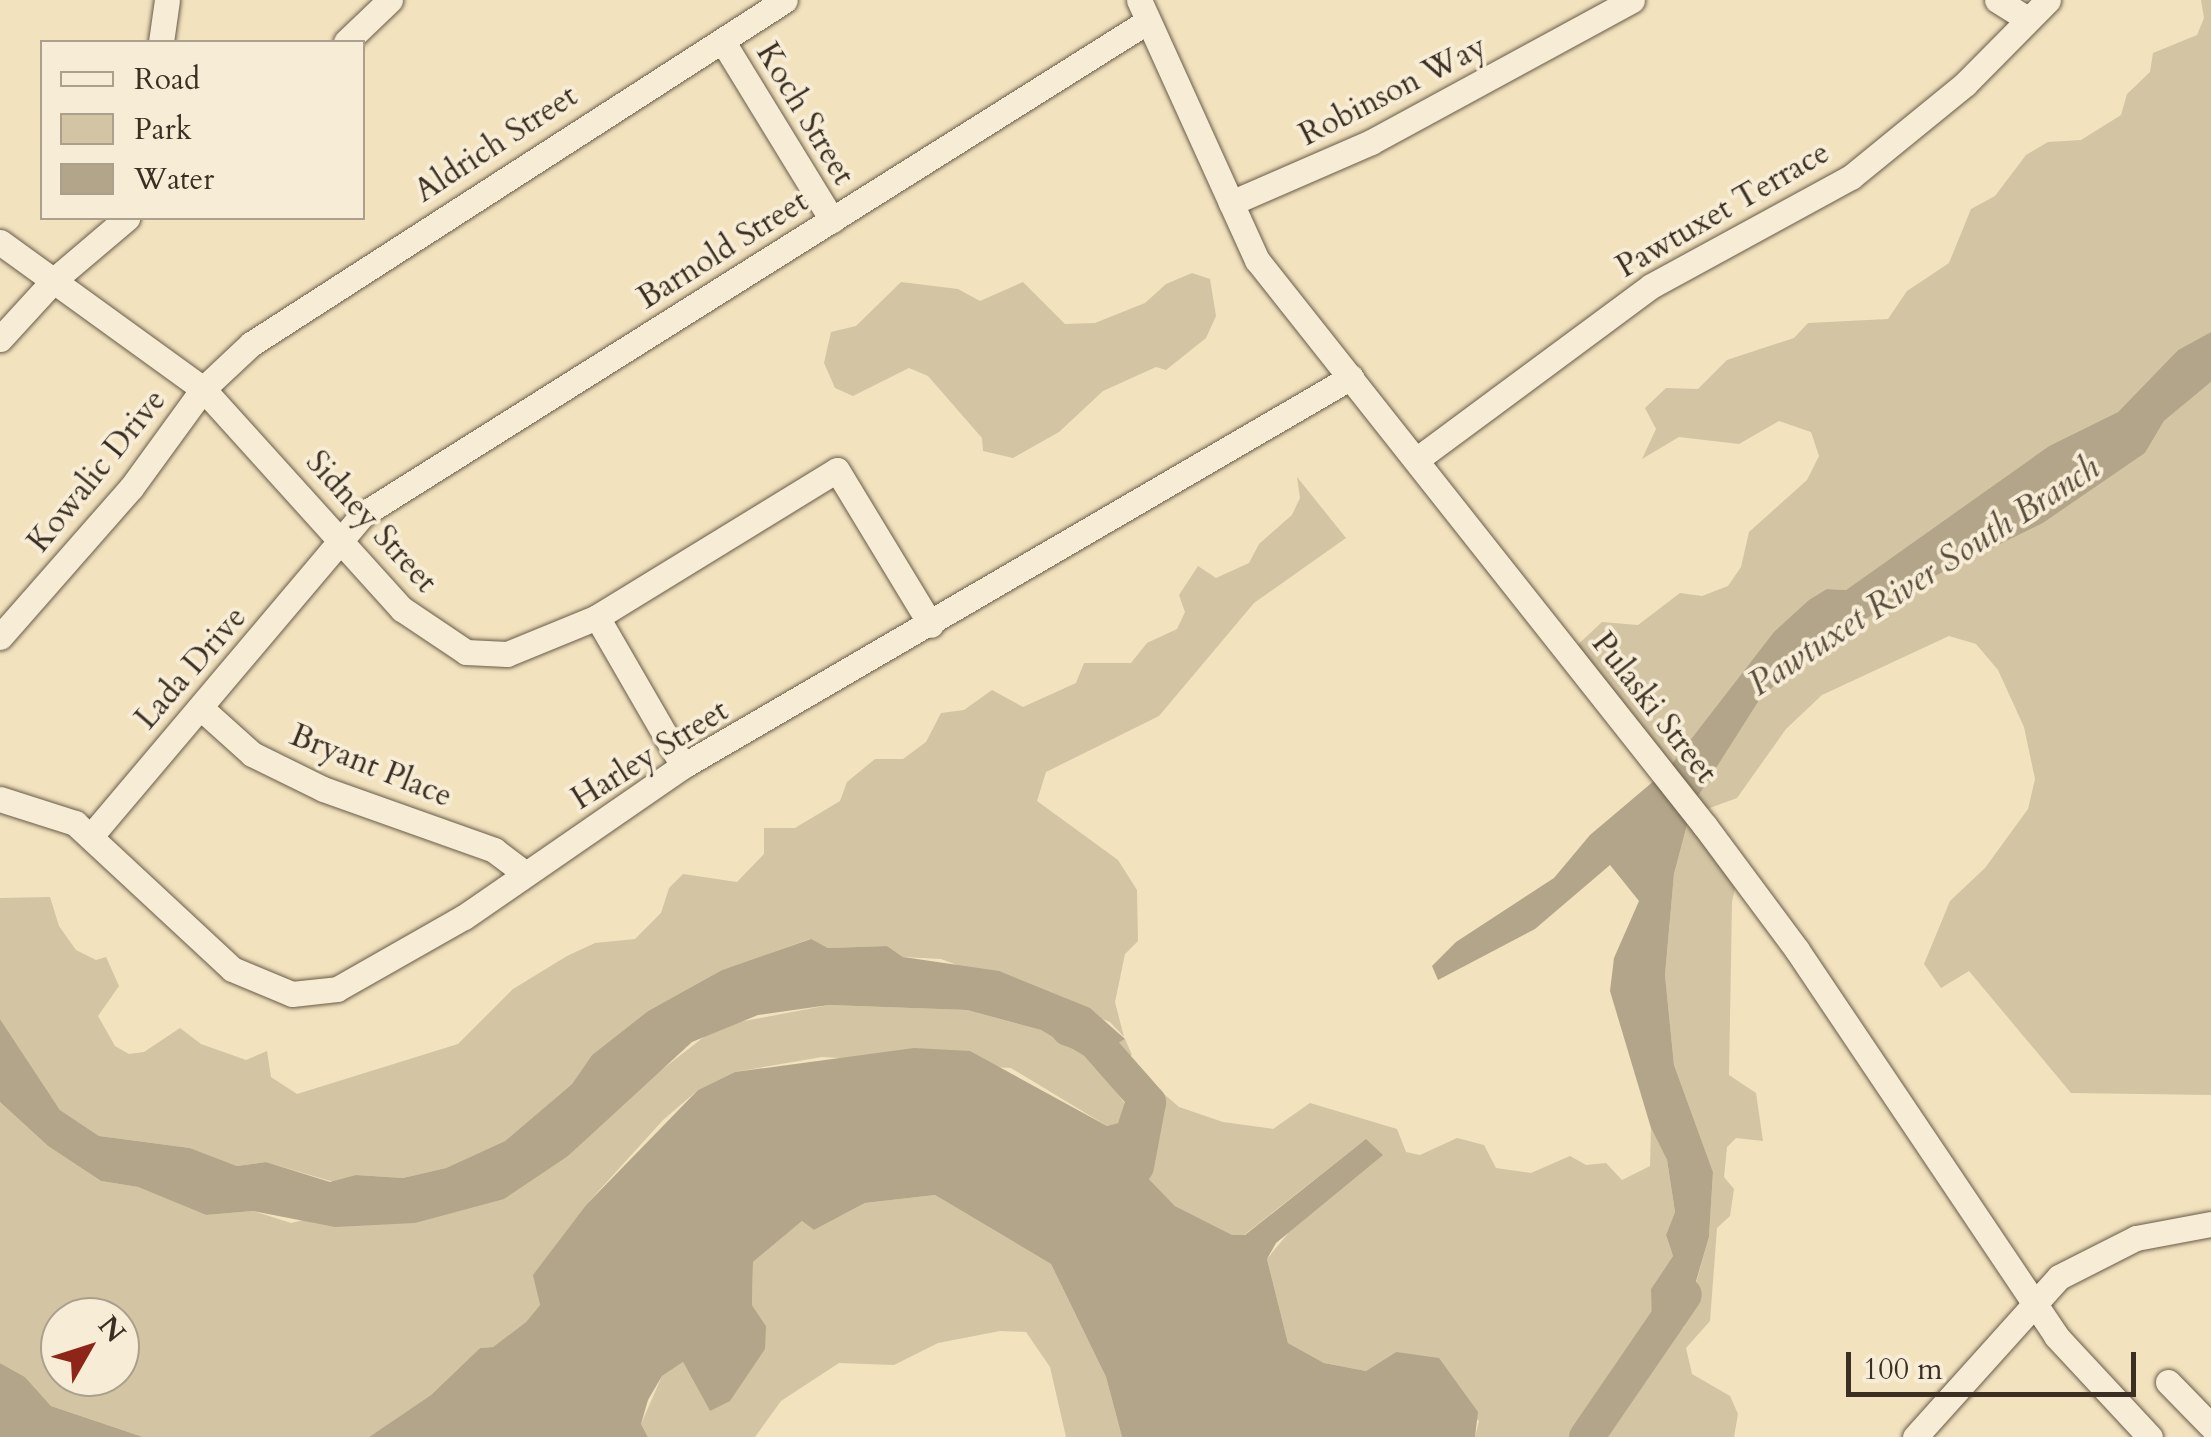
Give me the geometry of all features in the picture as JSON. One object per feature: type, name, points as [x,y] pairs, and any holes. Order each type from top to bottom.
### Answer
[{"type":"street","points":[[161,40],[166,0]]},
{"type":"street","points":[[348,40],[390,0]]},
{"type":"street","name":"Aldrich Street","points":[[204,389],[258,338],[320,295],[784,0]]},
{"type":"street","name":"Robinson Way","points":[[1232,203],[1371,142],[1632,0]]},
{"type":"street","points":[[1998,0],[2028,19]]},
{"type":"street","name":"Pawtuxet Terrace","points":[[1416,460],[1651,286],[1851,177],[1965,84],[2048,0]]},
{"type":"street","name":"Pulaski Street","points":[[1145,6],[1257,260],[1706,826],[1796,950],[2032,1302],[2098,1385],[2150,1437]]},
{"type":"street","name":"Barnold Street","points":[[339,540],[362,515],[832,220],[1145,6]]},
{"type":"street","name":"Koch Street","points":[[723,42],[832,220]]},
{"type":"street","points":[[0,339],[54,280],[125,220]]},
{"type":"street","name":"Sidney Street","points":[[0,242],[204,389],[402,609],[466,652],[508,654],[596,617],[836,470],[931,624]]},
{"type":"street","name":"Harley Street","points":[[0,799],[57,814],[92,836],[212,954],[292,994],[358,981],[682,766],[931,624],[1156,485],[1350,377]]},
{"type":"street","name":"Kowalic Drive","points":[[0,637],[131,488],[204,389]]},
{"type":"street","name":"Lada Drive","points":[[92,836],[339,540]]},
{"type":"street","points":[[596,617],[682,766]]},
{"type":"street","name":"Bryant Place","points":[[202,708],[252,754],[323,789],[494,850],[524,874]]},
{"type":"street","points":[[1915,1437],[2032,1302],[2097,1252],[2211,1224]]},
{"type":"street","points":[[2168,1382],[2211,1426]]},
{"type":"green space","points":[[2201,0],[2211,0],[2211,332],[2178,350],[2118,412],[2049,446],[1846,590],[1827,589],[1669,769],[1571,651],[1602,622],[1638,625],[1680,593],[1702,596],[1728,586],[1741,567],[1749,532],[1807,480],[1819,456],[1811,432],[1779,421],[1739,444],[1679,437],[1642,459],[1656,429],[1645,408],[1666,388],[1698,389],[1727,360],[1794,338],[1808,323],[1888,319],[1907,291],[1949,263],[1971,209],[1995,196],[2026,155],[2048,142],[2081,140],[2121,115],[2127,94],[2150,72],[2153,53],[2197,35],[2204,18]]},
{"type":"green space","points":[[1192,273],[1210,279],[1216,316],[1206,338],[1166,370],[1156,367],[1103,391],[1059,432],[1013,458],[983,451],[982,438],[928,376],[909,368],[853,396],[835,388],[824,363],[831,332],[856,326],[901,282],[958,289],[980,301],[1023,282],[1065,324],[1095,323],[1145,303],[1166,284]]},
{"type":"green space","points":[[2211,382],[2211,1095],[2071,1093],[1969,971],[1941,988],[1924,964],[1950,901],[1985,868],[2028,809],[2035,779],[2024,727],[1998,670],[1976,644],[1949,636],[1822,695],[1786,729],[1737,798],[1696,813],[1739,870],[1732,902],[1729,1075],[1756,1093],[1763,1141],[1736,1138],[1727,1147],[1724,1177],[1734,1189],[1730,1216],[1717,1228],[1710,1321],[1686,1348],[1692,1374],[1730,1396],[1738,1414],[1734,1437],[1475,1437],[1479,1421],[1396,1352],[1366,1371],[1324,1363],[1288,1343],[1267,1259],[1365,1140],[1244,1235],[1231,1235],[1175,1206],[1145,1175],[1139,1150],[1146,1093],[1157,1088],[1179,1107],[1223,1122],[1273,1129],[1310,1103],[1397,1129],[1406,1152],[1420,1155],[1457,1138],[1484,1145],[1496,1168],[1531,1173],[1570,1156],[1586,1165],[1606,1163],[1622,1180],[1650,1166],[1651,1128],[1667,1160],[1675,1212],[1666,1235],[1673,1256],[1651,1289],[1683,1329],[1709,1237],[1713,1172],[1674,1065],[1665,975],[1674,874],[1692,806],[1760,699],[1800,662],[1923,582],[2043,523],[2145,453],[2164,421]]},
{"type":"green space","points":[[1297,477],[1346,538],[1254,603],[1159,716],[1046,772],[1037,801],[1118,860],[1137,890],[1138,941],[1125,954],[1115,1002],[1124,1037],[1110,1022],[941,959],[903,957],[887,946],[828,948],[810,939],[722,970],[648,1011],[592,1055],[572,1084],[505,1141],[446,1168],[403,1178],[356,1175],[337,1183],[266,1162],[237,1166],[190,1148],[99,1136],[60,1110],[0,1019],[0,898],[50,897],[59,926],[76,950],[96,960],[106,957],[119,986],[98,1016],[115,1046],[129,1054],[144,1052],[180,1028],[201,1044],[246,1060],[267,1051],[271,1077],[297,1094],[458,1044],[513,989],[567,956],[595,943],[635,939],[661,913],[669,888],[683,874],[737,882],[764,854],[764,828],[795,828],[840,801],[847,782],[875,759],[903,759],[926,742],[941,713],[964,710],[992,690],[1023,707],[1076,683],[1084,663],[1131,663],[1147,643],[1177,629],[1185,612],[1179,595],[1198,566],[1216,578],[1249,563],[1259,544],[1292,515],[1300,498]]},
{"type":"green space","points":[[829,1005],[967,1010],[1041,1030],[1091,1060],[1125,1039],[1132,1055],[1107,1069],[1105,1077],[1126,1105],[1118,1123],[1107,1126],[1011,1068],[822,1057],[735,1072],[698,1090],[663,1120],[586,1205],[534,1275],[540,1305],[526,1322],[493,1347],[480,1348],[431,1395],[369,1437],[143,1437],[51,1406],[43,1397],[140,1397],[140,1297],[40,1297],[40,1394],[25,1377],[0,1363],[0,1102],[48,1146],[101,1181],[138,1187],[206,1215],[253,1211],[291,1223],[568,1156],[642,1085],[718,1026]]},
{"type":"green space","points":[[935,1195],[1051,1264],[1106,1377],[1122,1437],[1066,1437],[1050,1367],[1026,1332],[1000,1331],[938,1343],[894,1365],[839,1363],[781,1401],[755,1437],[648,1437],[641,1424],[662,1376],[683,1362],[710,1411],[766,1326],[752,1305],[753,1262],[802,1221],[814,1230],[865,1203]]},
{"type":"water","points":[[2211,332],[2211,382],[2164,421],[2145,453],[2043,523],[1923,582],[1800,662],[1760,699],[1692,806],[1674,874],[1665,975],[1674,1065],[1713,1172],[1709,1237],[1682,1329],[1669,1340],[1652,1324],[1651,1289],[1673,1256],[1666,1235],[1675,1212],[1667,1160],[1651,1128],[1610,991],[1614,958],[1639,901],[1610,865],[1535,929],[1438,980],[1432,966],[1456,942],[1554,878],[1590,835],[1668,769],[1774,632],[1809,600],[1827,589],[1846,590],[2049,446],[2118,412],[2178,350]]},
{"type":"water","points":[[811,939],[828,948],[887,946],[903,957],[999,971],[1090,1008],[1125,1039],[1091,1060],[1041,1030],[967,1010],[829,1005],[758,1015],[692,1042],[568,1156],[504,1199],[415,1223],[335,1227],[253,1211],[206,1215],[138,1187],[101,1181],[48,1146],[0,1102],[0,1019],[60,1110],[99,1136],[190,1148],[237,1166],[266,1162],[330,1182],[356,1175],[403,1178],[446,1168],[505,1141],[572,1084],[592,1055],[648,1011],[722,970]]},
{"type":"water","points":[[914,1048],[970,1051],[1107,1126],[1118,1123],[1126,1099],[1143,1086],[1139,1150],[1145,1175],[1175,1206],[1232,1235],[1245,1235],[1366,1139],[1383,1155],[1276,1243],[1267,1259],[1288,1343],[1324,1363],[1366,1371],[1396,1352],[1439,1358],[1478,1412],[1475,1437],[1122,1437],[1106,1377],[1051,1264],[935,1195],[865,1203],[814,1230],[802,1221],[753,1262],[752,1305],[766,1326],[765,1349],[730,1401],[710,1411],[683,1362],[662,1376],[648,1400],[641,1424],[648,1437],[369,1437],[431,1395],[480,1348],[493,1347],[526,1322],[540,1305],[533,1275],[586,1205],[698,1090],[735,1072]]},
{"type":"water","points":[[0,1363],[25,1377],[51,1406],[143,1437],[0,1437]]},
{"type":"waterway","points":[[1068,1028],[1090,1036],[1148,1102],[1136,1166]]},
{"type":"waterway","name":"Pawtuxet River South Branch","points":[[1586,1437],[1684,1294]]}]
